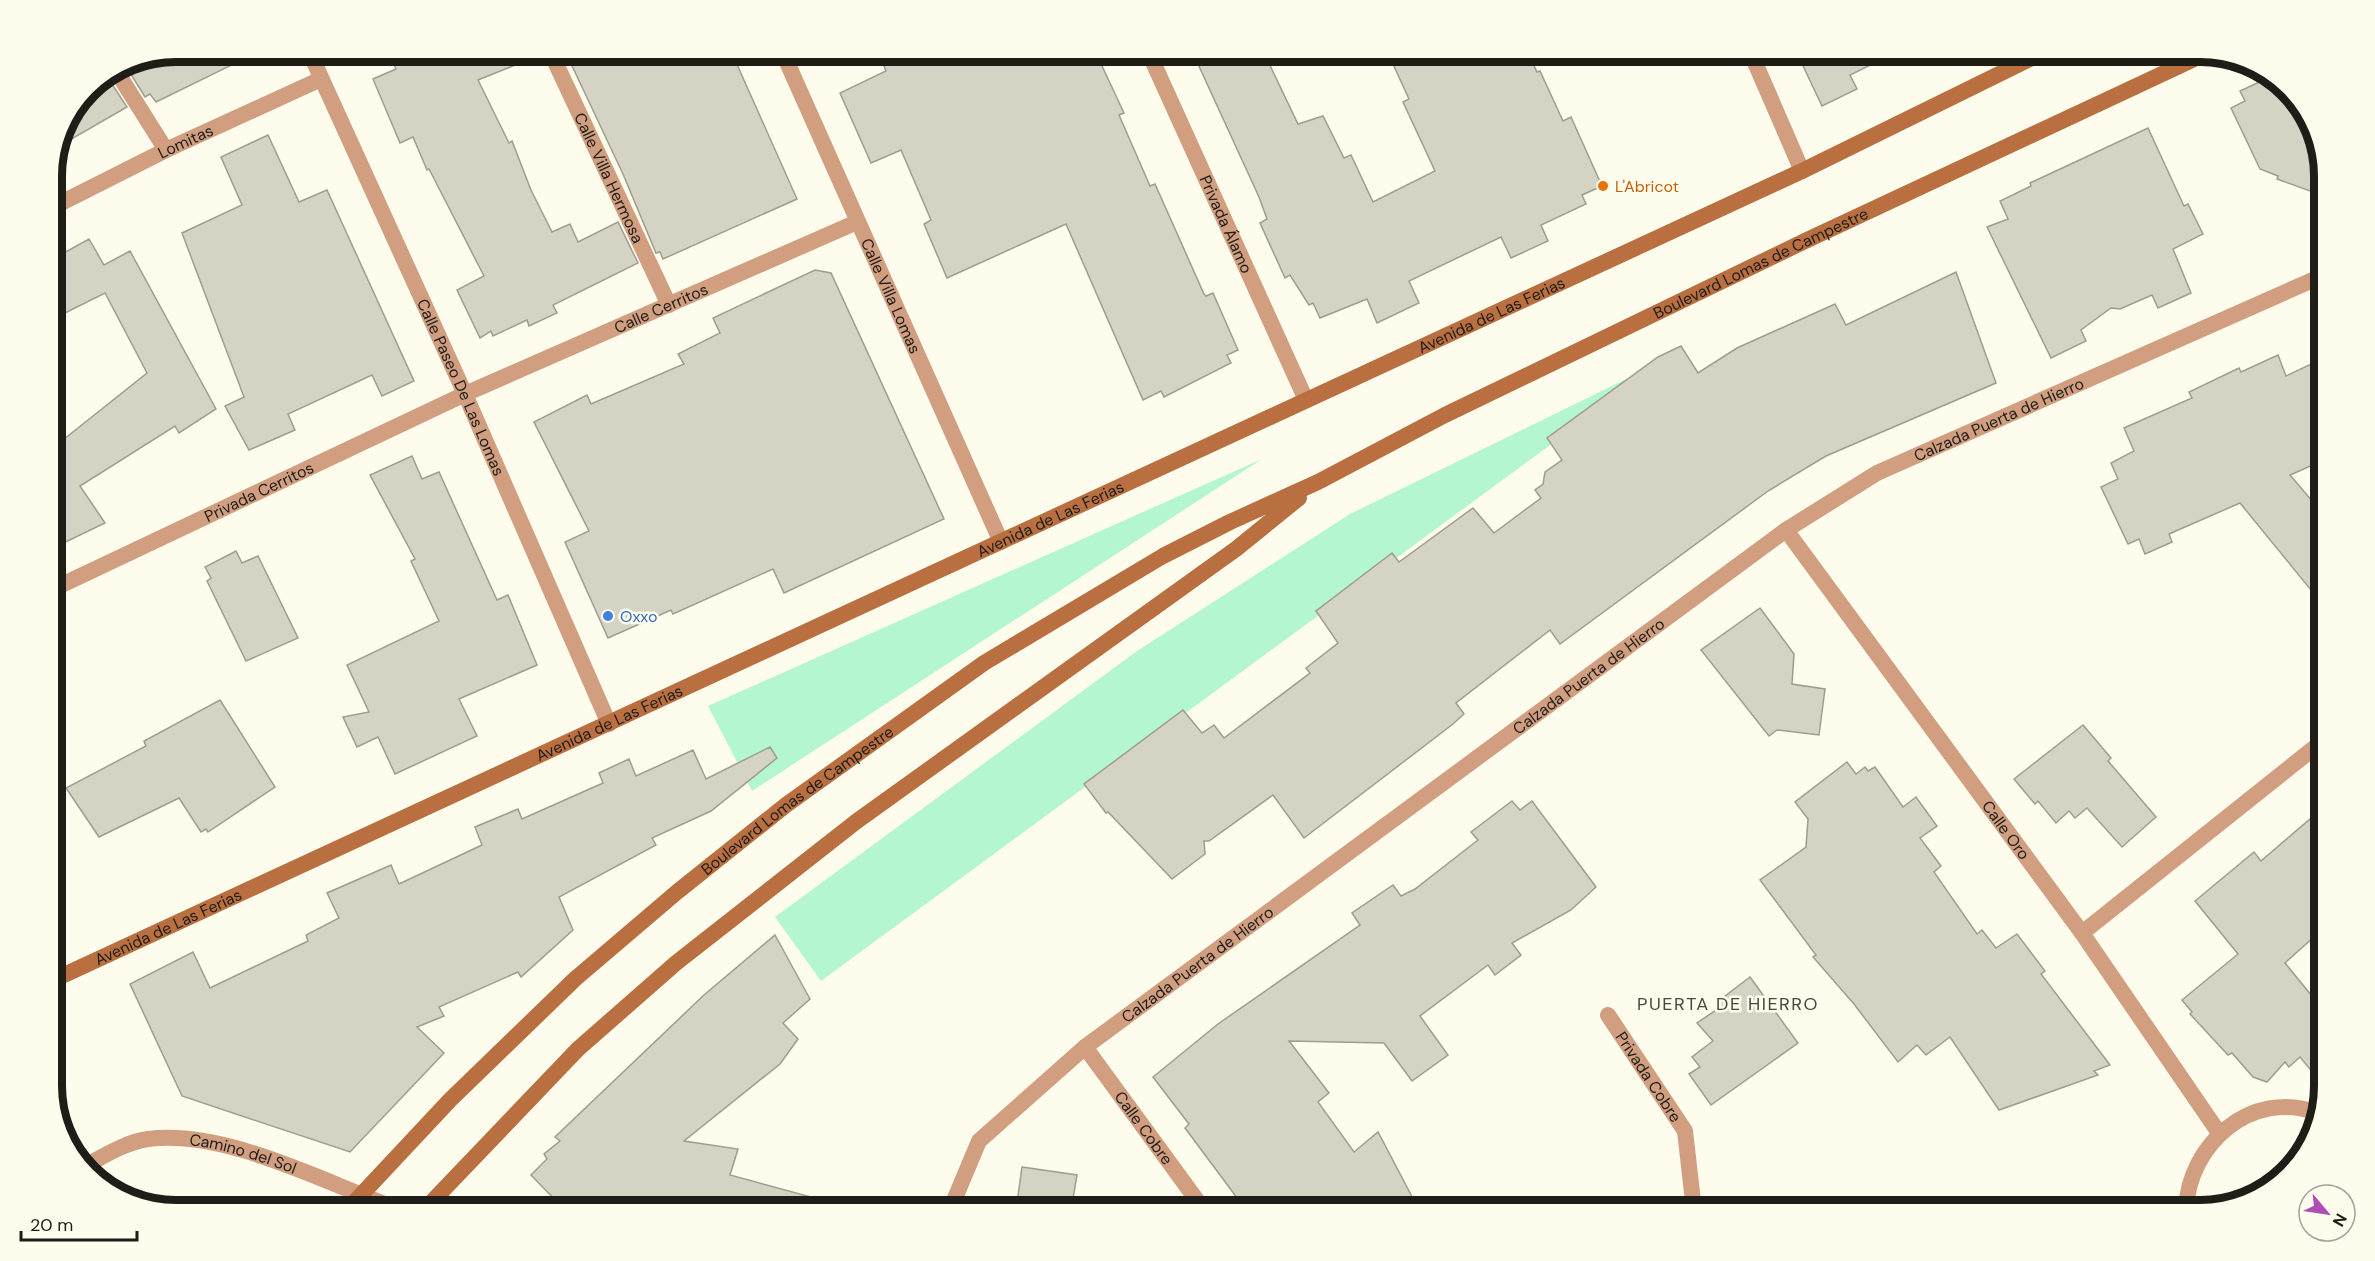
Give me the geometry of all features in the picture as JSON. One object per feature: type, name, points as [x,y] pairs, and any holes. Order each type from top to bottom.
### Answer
[{"type":"main road","name":"Avenida de Las Ferias","points":[[62,976],[1802,171],[2024,62]]},
{"type":"main road","name":"Boulevard Lomas de Campestre","points":[[356,1200],[450,1100],[575,979],[677,892],[786,805],[984,663],[1163,556],[1318,482],[1445,415],[1795,246],[2189,62]]},
{"type":"main road","name":"Boulevard Lomas de Campestre","points":[[434,1200],[578,1049],[676,963],[857,821],[1236,549],[1318,482]]},
{"type":"street","name":"Calle Paseo De Las Lomas","points":[[314,62],[465,394],[609,724]]},
{"type":"street","name":"Calle Villa Hermosa","points":[[555,62],[669,304]]},
{"type":"street","name":"Calle Villa Lomas","points":[[787,62],[1000,542]]},
{"type":"street","name":"Privada Álamo","points":[[1153,62],[1306,400]]},
{"type":"street","points":[[1755,62],[1802,171]]},
{"type":"street","points":[[120,76],[166,150]]},
{"type":"street","name":"Lomitas","points":[[62,202],[166,150],[321,80]]},
{"type":"street","name":"Calle Cerritos","points":[[465,394],[857,222]]},
{"type":"street","name":"Calzada Puerta de Hierro","points":[[954,1200],[979,1141],[1085,1047],[1786,530],[1877,472],[2313,280]]},
{"type":"street","name":"Privada Cerritos","points":[[62,585],[465,394]]},
{"type":"street","name":"Calle Oro","points":[[1786,530],[2082,933],[2219,1133]]},
{"type":"street","points":[[2082,933],[2314,748]]},
{"type":"street","name":"Privada Cobre","points":[[1608,1015],[1685,1131],[1693,1200]]},
{"type":"street","name":"Calle Cobre","points":[[1085,1047],[1197,1200]]},
{"type":"street","points":[[2186,1200],[2186,1190],[2198,1159],[2219,1133],[2247,1115],[2280,1108],[2311,1112]]},
{"type":"street","name":"Camino del Sol","points":[[92,1162],[111,1152],[146,1139],[176,1138],[215,1144],[276,1161],[373,1200]]},
{"type":"green space","points":[[1667,359],[821,981],[775,917],[1137,651],[1350,514]]},
{"type":"green space","points":[[1262,459],[752,791],[708,706]]},
{"type":"building","points":[[160,62],[238,62],[156,102],[150,94],[145,97],[129,71]]},
{"type":"building","points":[[393,62],[523,62],[478,80],[509,143],[512,141],[531,190],[552,232],[570,224],[578,242],[618,222],[638,263],[553,305],[557,313],[529,326],[527,320],[493,336],[491,331],[480,338],[457,290],[484,276],[429,169],[427,170],[413,137],[400,143],[373,79],[396,69]]},
{"type":"building","points":[[570,62],[736,62],[797,199],[663,259],[660,252],[656,253],[623,174]]},
{"type":"building","points":[[882,62],[1100,62],[1124,113],[1119,115],[1150,186],[1155,184],[1204,294],[1206,296],[1213,293],[1238,350],[1227,355],[1231,363],[1164,397],[1161,391],[1143,400],[1066,224],[947,278],[924,224],[931,220],[901,150],[871,163],[840,93],[886,71]]},
{"type":"building","points":[[1197,62],[1268,62],[1298,124],[1323,116],[1344,158],[1351,155],[1373,202],[1435,171],[1403,102],[1409,99],[1392,62],[1532,62],[1537,72],[1540,71],[1563,121],[1571,117],[1602,186],[1582,195],[1586,204],[1541,225],[1548,241],[1511,258],[1501,237],[1409,281],[1419,303],[1377,323],[1367,299],[1320,318],[1313,303],[1309,305],[1290,275],[1285,278],[1260,223],[1267,219]]},
{"type":"building","points":[[1801,62],[1877,62],[1850,75],[1857,89],[1822,106]]},
{"type":"building","points":[[2262,81],[2275,90],[2294,112],[2302,125],[2311,153],[2313,192],[2277,179],[2278,176],[2260,169],[2231,108],[2245,101],[2240,91]]},
{"type":"building","points":[[111,82],[127,107],[66,142],[81,112],[90,100]]},
{"type":"building","points":[[2148,128],[2184,206],[2188,204],[2203,234],[2173,249],[2191,293],[2158,308],[2152,295],[2120,309],[2111,308],[2081,330],[2086,341],[2051,358],[1987,227],[2008,219],[2000,201],[2031,186],[2030,183]]},
{"type":"building","points":[[268,135],[299,202],[327,190],[414,381],[382,396],[372,375],[288,414],[295,430],[249,450],[225,406],[244,397],[182,233],[242,205],[221,157]]},
{"type":"building","points":[[89,239],[104,265],[130,251],[216,409],[179,433],[175,426],[80,486],[105,523],[62,544],[62,441],[147,373],[105,293],[62,314],[62,254]]},
{"type":"building","points":[[815,270],[831,273],[944,519],[784,593],[773,569],[673,614],[671,610],[608,638],[565,542],[589,531],[534,422],[587,395],[591,404],[684,364],[678,354],[720,333],[713,318]]},
{"type":"building","points":[[1956,272],[1996,383],[1826,456],[1768,491],[1560,644],[1550,630],[1456,703],[1464,714],[1453,724],[1304,838],[1273,795],[1209,841],[1204,841],[1205,854],[1172,879],[1108,812],[1106,813],[1084,784],[1183,710],[1202,733],[1214,725],[1224,738],[1310,673],[1306,668],[1338,643],[1316,611],[1392,553],[1399,562],[1473,508],[1494,533],[1541,498],[1535,490],[1543,484],[1545,472],[1562,460],[1547,438],[1658,357],[1681,346],[1698,373],[1737,348],[1835,304],[1846,325]]},
{"type":"building","points":[[2278,355],[2286,376],[2313,363],[2313,465],[2290,475],[2313,502],[2313,593],[2240,503],[2169,534],[2172,542],[2145,554],[2139,539],[2128,544],[2101,487],[2118,479],[2111,463],[2134,451],[2124,428],[2192,398],[2189,392],[2239,368],[2241,372]]},
{"type":"building","points":[[412,456],[422,479],[439,472],[497,600],[508,595],[537,665],[459,699],[477,736],[395,774],[378,737],[357,747],[343,717],[369,712],[347,665],[439,621],[411,561],[415,559],[370,475]]},
{"type":"building","points":[[236,551],[242,563],[258,556],[298,638],[246,661],[207,581],[211,578],[205,567]]},
{"type":"building","points":[[1760,608],[1794,654],[1792,684],[1825,689],[1819,735],[1777,730],[1769,736],[1701,650]]},
{"type":"building","points":[[220,700],[275,787],[208,832],[206,829],[201,832],[179,798],[99,837],[66,788],[146,746],[144,741]]},
{"type":"building","points":[[2083,725],[2111,758],[2108,761],[2156,817],[2122,847],[2087,808],[2075,818],[2069,811],[2056,823],[2038,801],[2035,804],[2014,779]]},
{"type":"building","points":[[770,747],[777,758],[711,811],[652,838],[656,845],[559,897],[573,930],[521,977],[518,972],[439,1007],[444,1016],[417,1027],[444,1053],[350,1152],[182,1096],[130,984],[193,952],[210,988],[308,941],[306,935],[339,918],[327,893],[391,865],[399,884],[482,845],[475,827],[518,809],[522,819],[603,783],[599,773],[629,759],[636,776],[693,750],[706,779]]},
{"type":"building","points":[[1847,762],[1856,774],[1865,767],[1868,771],[1875,767],[1903,807],[1916,797],[1937,826],[1920,838],[1941,866],[1934,872],[1977,934],[1982,930],[1996,948],[2017,934],[2045,971],[2041,974],[2110,1065],[2094,1071],[2098,1075],[1999,1110],[1950,1037],[1926,1055],[1917,1045],[1898,1062],[1854,1004],[1813,957],[1816,955],[1760,880],[1806,847],[1808,819],[1795,802]]},
{"type":"building","points":[[1512,801],[1520,810],[1532,801],[1596,887],[1571,910],[1512,943],[1521,955],[1495,975],[1488,965],[1420,1016],[1448,1055],[1412,1081],[1384,1043],[1289,1041],[1329,1093],[1318,1102],[1354,1152],[1378,1132],[1414,1200],[1239,1200],[1185,1128],[1189,1124],[1153,1077],[1218,1024],[1360,925],[1352,913],[1393,885],[1401,896],[1415,889],[1478,840],[1471,832]]},
{"type":"building","points":[[2314,816],[2314,937],[2285,963],[2314,998],[2314,1074],[2300,1057],[2289,1067],[2285,1062],[2267,1082],[2253,1077],[2232,1053],[2228,1055],[2190,1014],[2192,1012],[2182,1000],[2238,954],[2195,901],[2254,852],[2261,861]]},
{"type":"building","points":[[775,935],[810,999],[783,1023],[798,1039],[780,1064],[684,1141],[738,1149],[730,1175],[822,1200],[594,1198],[582,1200],[565,1198],[555,1200],[531,1175],[547,1159],[544,1154],[560,1141],[555,1137],[704,995]]},
{"type":"building","points":[[1750,977],[1798,1043],[1711,1105],[1689,1074],[1700,1067],[1692,1057],[1713,1041],[1697,1023],[1719,1008],[1716,1003]]},
{"type":"building","points":[[1022,1167],[1077,1175],[1073,1200],[1017,1200]]},
{"type":"place","name":"L'Abricot","points":[[1603,186]]},
{"type":"place","name":"Oxxo","points":[[608,616]]},
{"type":"district","name":"PUERTA DE HIERRO","points":[[1728,1004]]}]
